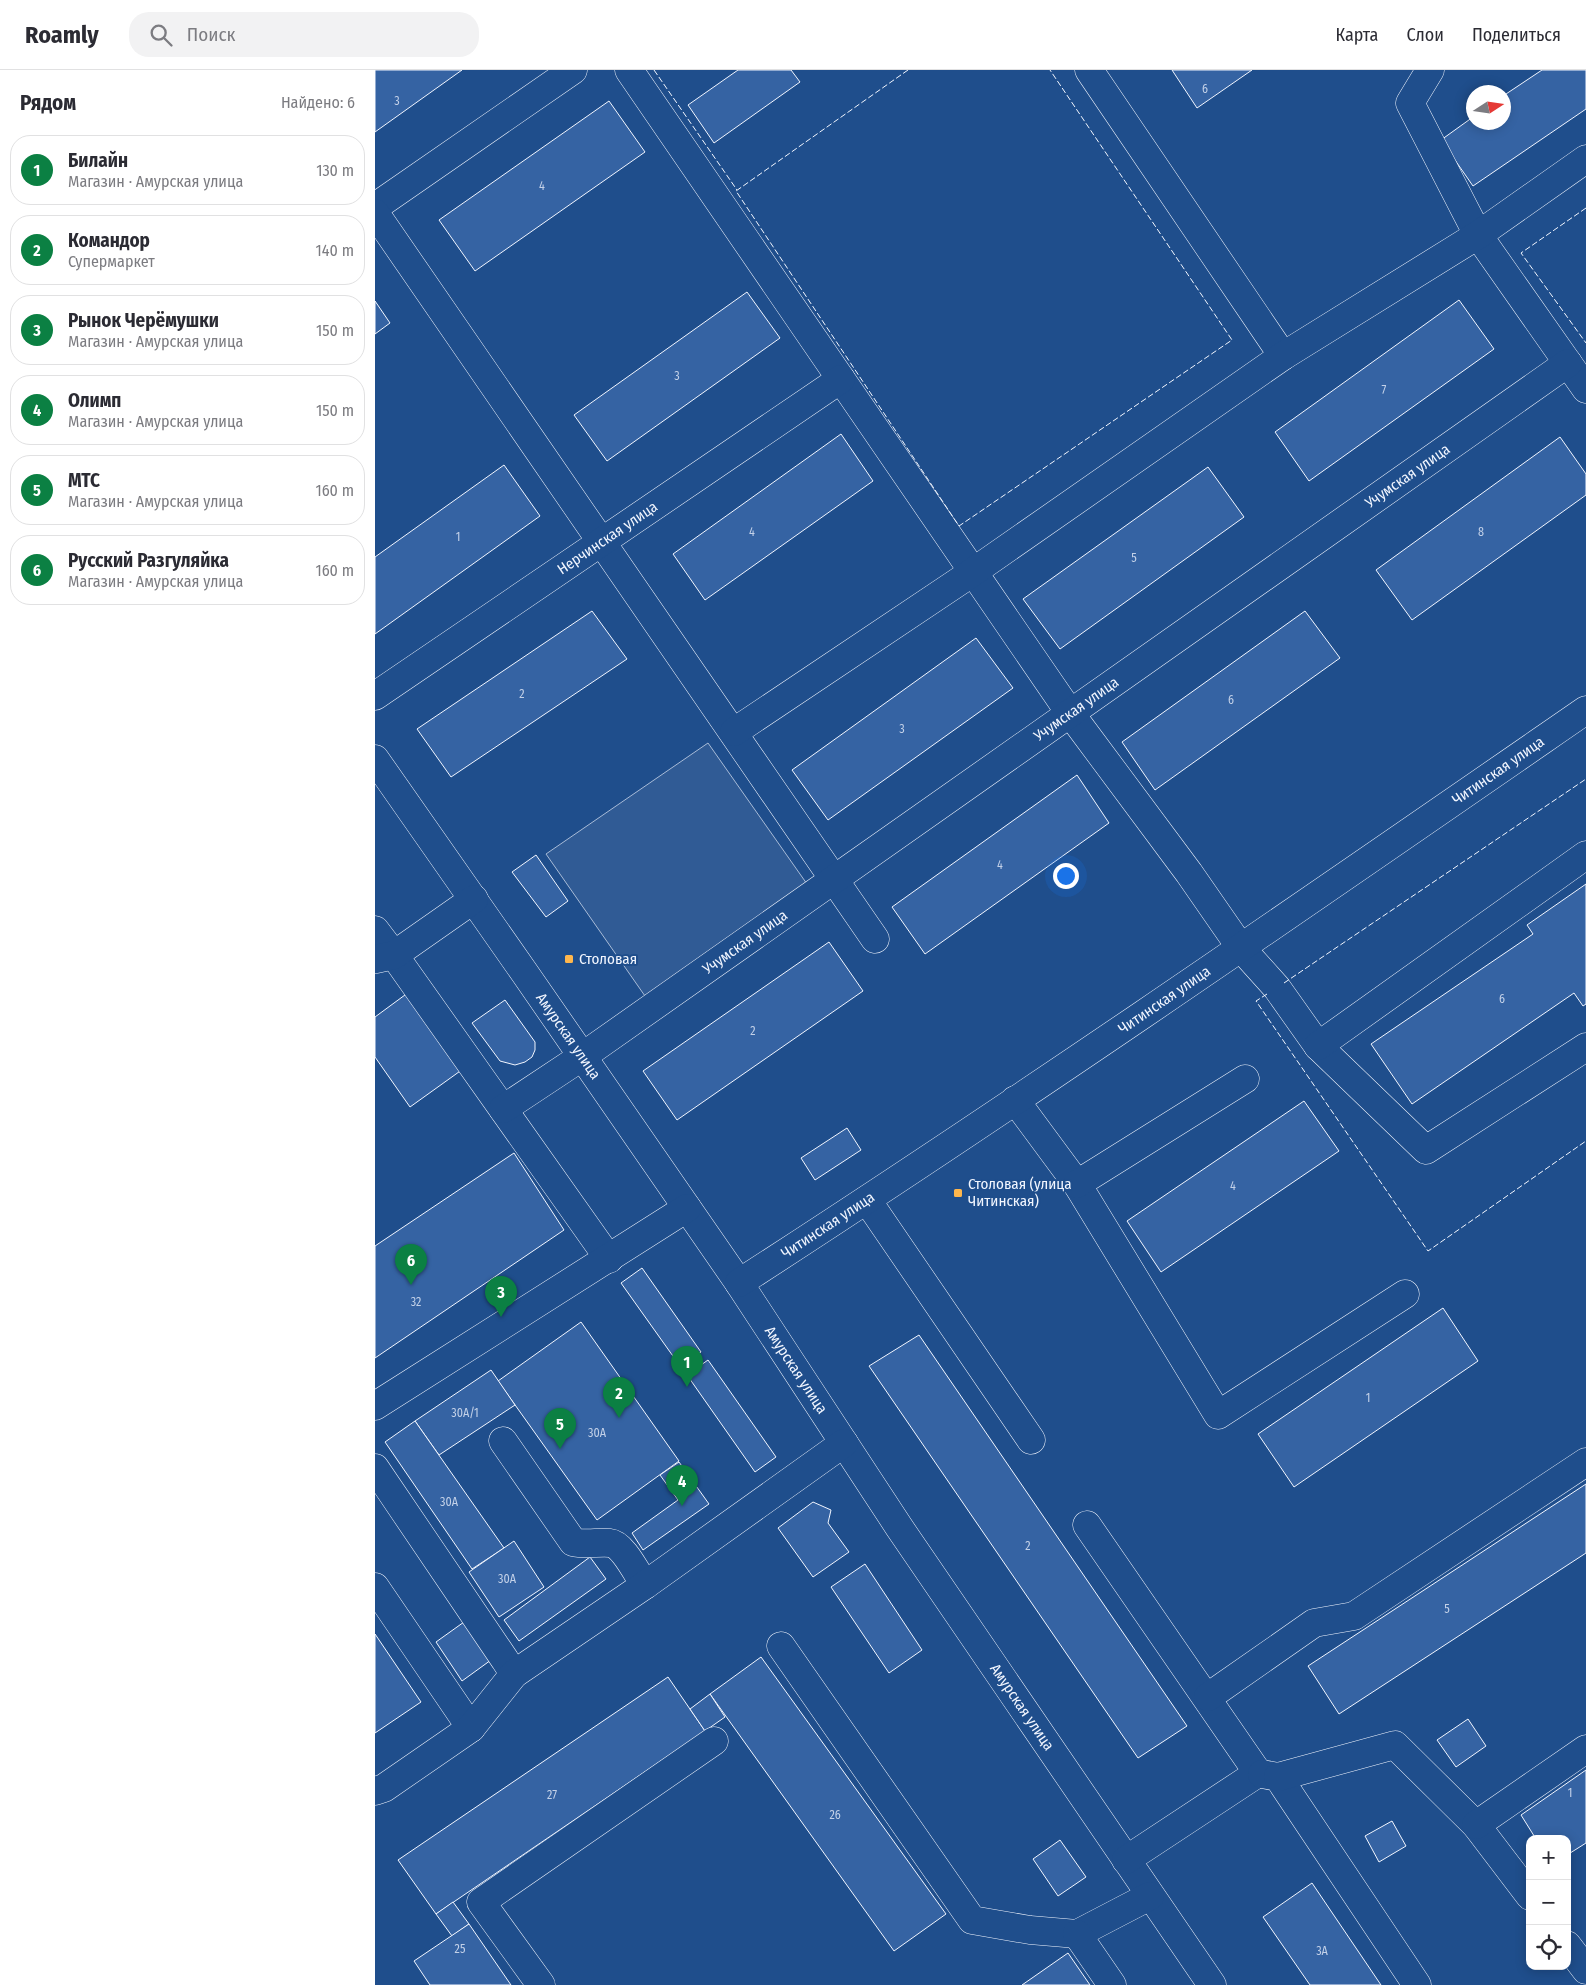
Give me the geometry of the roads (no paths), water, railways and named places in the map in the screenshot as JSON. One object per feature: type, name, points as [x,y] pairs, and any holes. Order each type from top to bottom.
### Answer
[{"type":"street","points":[[375,207],[573,70]]},
{"type":"street","points":[[629,70],[1070,713],[1189,873],[1241,948],[1277,988],[1319,1046],[1426,1150],[1586,1047]]},
{"type":"street","points":[[1089,70],[1283,356]]},
{"type":"street","points":[[1430,70],[1410,103],[1478,235],[1586,389]]},
{"type":"street","points":[[734,732],[973,572],[1283,356],[1478,235],[1586,159]]},
{"type":"street","points":[[375,213],[875,939]]},
{"type":"street","name":"Учумская улица","points":[[503,1109],[583,1056],[833,878],[1568,362]]},
{"type":"street","name":"Нерчинская улица","points":[[375,696],[841,379]]},
{"type":"street","name":"Читинская улица","points":[[739,1283],[867,1200],[1241,948],[1586,710]]},
{"type":"street","name":"Амурская улица","points":[[375,759],[739,1283],[844,1443],[1212,1985]]},
{"type":"street","points":[[1319,1046],[1586,855]]},
{"type":"street","points":[[385,957],[474,899]]},
{"type":"street","points":[[375,930],[385,957],[503,1109],[609,1259]]},
{"type":"street","points":[[1077,1184],[1245,1079]]},
{"type":"street","points":[[1015,1100],[1077,1184],[1218,1415],[1405,1294]]},
{"type":"street","points":[[867,1200],[1031,1440]]},
{"type":"street","points":[[375,1406],[687,1208]]},
{"type":"street","points":[[503,1441],[573,1542],[582,1544],[611,1543],[619,1546],[645,1585]]},
{"type":"street","points":[[375,1791],[384,1788],[471,1728],[514,1674],[645,1585],[844,1443]]},
{"type":"street","points":[[1207,1697],[1314,1623],[1354,1616],[1586,1462]]},
{"type":"street","points":[[375,1468],[514,1674]]},
{"type":"street","points":[[1087,1525],[1207,1697],[1268,1775],[1417,1985]]},
{"type":"street","points":[[375,1587],[471,1728]]},
{"type":"street","points":[[781,1646],[972,1920],[1030,1930],[1077,1934],[1150,1896]]},
{"type":"street","points":[[541,1985],[481,1902],[714,1741]]},
{"type":"street","points":[[1126,1860],[1268,1775],[1395,1745],[1476,1825],[1526,1891]]},
{"type":"street","points":[[1476,1825],[1586,1749]]},
{"type":"street","points":[[1077,1934],[1112,1985]]},
{"type":"street","points":[[1571,1950],[1586,1970]]},
{"type":"place","name":"Столовая","points":[[569,959]]},
{"type":"place","name":"Столовая (улица Читинская)","points":[[958,1193]]},
{"type":"place","name":"Русский Разгуляйка","points":[[411,1285]]},
{"type":"place","name":"Рынок Черёмушки","points":[[501,1317]]},
{"type":"place","name":"Билайн","points":[[687,1387]]},
{"type":"place","name":"Командор","points":[[619,1418]]},
{"type":"place","name":"МТС","points":[[560,1449]]},
{"type":"place","name":"Олимп","points":[[682,1506]]}]
